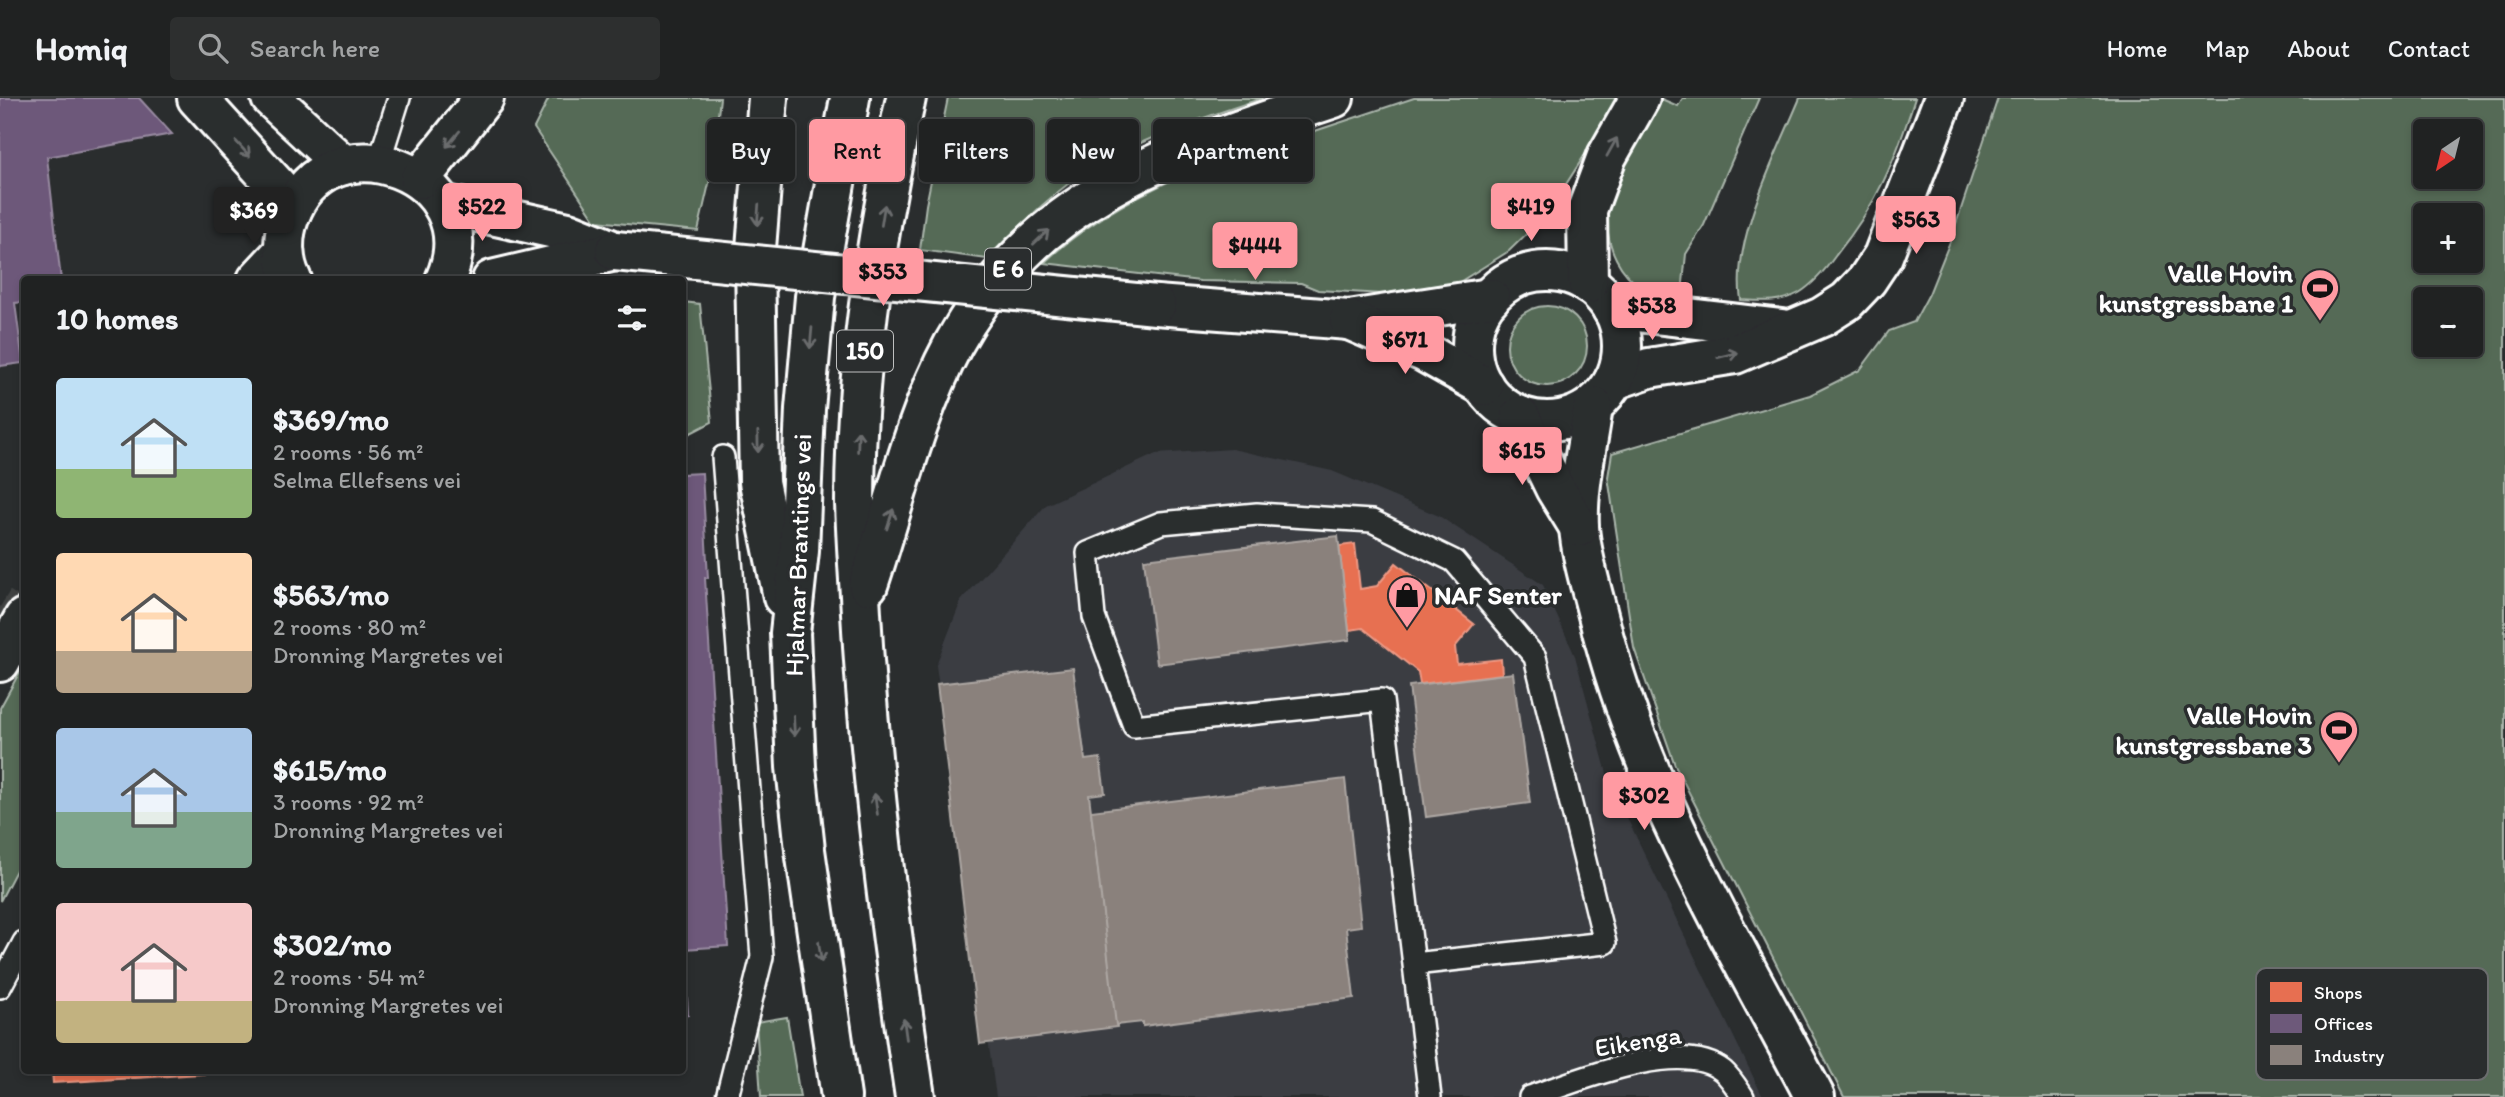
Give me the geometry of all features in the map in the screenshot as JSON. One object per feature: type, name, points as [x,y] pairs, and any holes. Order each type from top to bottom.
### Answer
[{"type":"main road","points":[[197,98],[278,187],[292,209]]},
{"type":"main road","points":[[271,98],[361,163]]},
{"type":"main road","points":[[431,192],[484,98]]},
{"type":"main road","points":[[768,98],[755,261],[759,482],[790,633]]},
{"type":"main road","name":"Hjalmar Brantings vei","points":[[841,1097],[803,836],[790,633],[799,551],[805,409],[815,297],[850,98]]},
{"type":"main road","name":"150","points":[[906,98],[884,211],[859,408],[855,502],[871,768],[915,1097]]},
{"type":"main road","name":"E 6","points":[[861,607],[924,413],[953,346],[982,300],[1017,259],[1063,216],[1105,188],[1152,163],[1217,137],[1334,98]]},
{"type":"main road","points":[[1640,98],[1607,156],[1587,209],[1600,296],[1622,341],[1621,361],[1604,393],[1582,482],[1579,527],[1606,648],[1643,756],[1666,811],[1815,1097]]},
{"type":"main road","points":[[1349,320],[1424,352],[1483,386],[1502,406],[1520,416],[1539,421],[1558,420],[1649,368],[1735,354],[1822,317],[1847,301],[1867,280],[1883,256],[1944,98]]},
{"type":"main road","points":[[265,276],[288,265],[286,228],[292,209],[314,181],[361,163],[400,167],[431,192],[450,225],[453,247],[446,276]]},
{"type":"main road","points":[[431,192],[568,232],[615,251],[1156,305],[1349,320],[1490,298]]},
{"type":"main road","points":[[509,276],[615,251]]},
{"type":"main road","points":[[1483,386],[1473,359],[1473,337],[1478,317],[1490,298],[1512,280],[1534,272],[1562,273],[1600,296],[1790,330]]},
{"type":"main road","points":[[1520,416],[1555,488],[1579,527]]},
{"type":"main road","points":[[0,662],[21,624]]},
{"type":"lane","points":[[361,163],[399,98]]},
{"type":"lane","points":[[723,457],[762,957],[727,1097]]},
{"type":"lane","points":[[1414,964],[1605,943],[1535,657],[1454,561],[1372,521],[1257,514],[1161,523],[1088,553],[1094,617],[1135,726],[1382,699],[1430,1097]]},
{"type":"lane","points":[[0,987],[21,948]]},
{"type":"lane","name":"Eikenga","points":[[1530,1097],[1601,1072],[1681,1058],[1701,1061],[1722,1070],[1743,1097]]},
{"type":"shaded area","points":[[1232,449],[1332,471],[1439,516],[1543,585],[1575,656],[1609,781],[1763,1097],[996,1097],[936,665],[961,601],[1046,505],[1156,454]]},
{"type":"green space","points":[[549,98],[720,98],[718,119],[707,119],[707,182],[709,182],[698,231],[596,221],[534,128]]},
{"type":"green space","points":[[948,98],[1263,98],[1201,119],[1153,119],[1153,138],[1139,144],[1139,119],[1047,119],[1047,182],[1071,182],[1024,222],[987,259],[920,250],[931,182],[1033,182],[1033,119],[944,119]]},
{"type":"green space","points":[[1414,98],[1621,98],[1547,214],[1509,251],[1453,286],[1398,295],[1318,290],[1301,283],[1200,281],[1044,263],[1075,236],[1109,213],[1169,182],[1313,182],[1313,132]]},
{"type":"green space","points":[[1659,98],[1678,106],[1683,98],[1759,98],[1704,225],[1686,254],[1681,302],[1659,297],[1641,288],[1627,275],[1616,259],[1607,222],[1608,201],[1618,169]]},
{"type":"green space","points":[[1800,98],[1915,98],[1884,181],[1851,236],[1824,271],[1810,285],[1792,296],[1770,301],[1741,300],[1740,276],[1749,224]]},
{"type":"green space","points":[[1998,98],[2505,98],[2505,1097],[1844,1097],[1675,765],[1634,648],[1608,477],[1612,453],[1810,395],[1860,370],[1889,331],[1914,322],[1929,294],[1951,239]]},
{"type":"green space","points":[[686,302],[700,304],[712,422],[686,435]]},
{"type":"green space","points":[[1547,306],[1562,309],[1575,318],[1584,331],[1587,346],[1584,361],[1575,374],[1562,383],[1547,386],[1532,383],[1519,374],[1510,361],[1507,346],[1510,331],[1519,318],[1532,309]]},
{"type":"green space","points":[[21,670],[21,861],[0,901],[0,708]]},
{"type":"green space","points":[[787,1017],[800,1097],[761,1097],[756,1022]]},
{"type":"building: Shops","points":[[1355,544],[1360,589],[1377,586],[1396,563],[1474,624],[1455,647],[1457,664],[1501,659],[1502,674],[1420,684],[1418,672],[1363,628],[1349,630],[1339,546]]},
{"type":"building: Shops","points":[[52,1074],[202,1074],[53,1083]]},
{"type":"building: Offices","points":[[0,98],[139,98],[172,134],[47,157],[61,276],[21,276],[21,302],[15,303],[21,363],[0,366]]},
{"type":"building: Offices","points":[[702,473],[708,578],[705,578],[728,946],[686,949],[686,474]]},
{"type":"building: Offices","points":[[686,982],[688,1015],[686,1015]]},
{"type":"building: Industry","points":[[1338,536],[1350,640],[1157,664],[1144,559]]},
{"type":"building: Industry","points":[[1073,668],[1085,760],[1100,758],[1105,793],[1089,795],[1117,1027],[980,1044],[937,684]]},
{"type":"building: Industry","points":[[1513,673],[1530,803],[1426,817],[1409,686]]},
{"type":"building: Industry","points":[[1345,779],[1361,926],[1346,928],[1354,998],[1143,1026],[1143,1022],[1116,1025],[1091,811]]},
{"type":"tunnel","points":[[0,607],[21,620]]},
{"type":"place","name":"Valle Hovin kunstgressbane 1","points":[[2320,322]]},
{"type":"place","name":"NAF Senter","points":[[1407,629]]},
{"type":"place","name":"Valle Hovin kunstgressbane 3","points":[[2339,764]]}]
